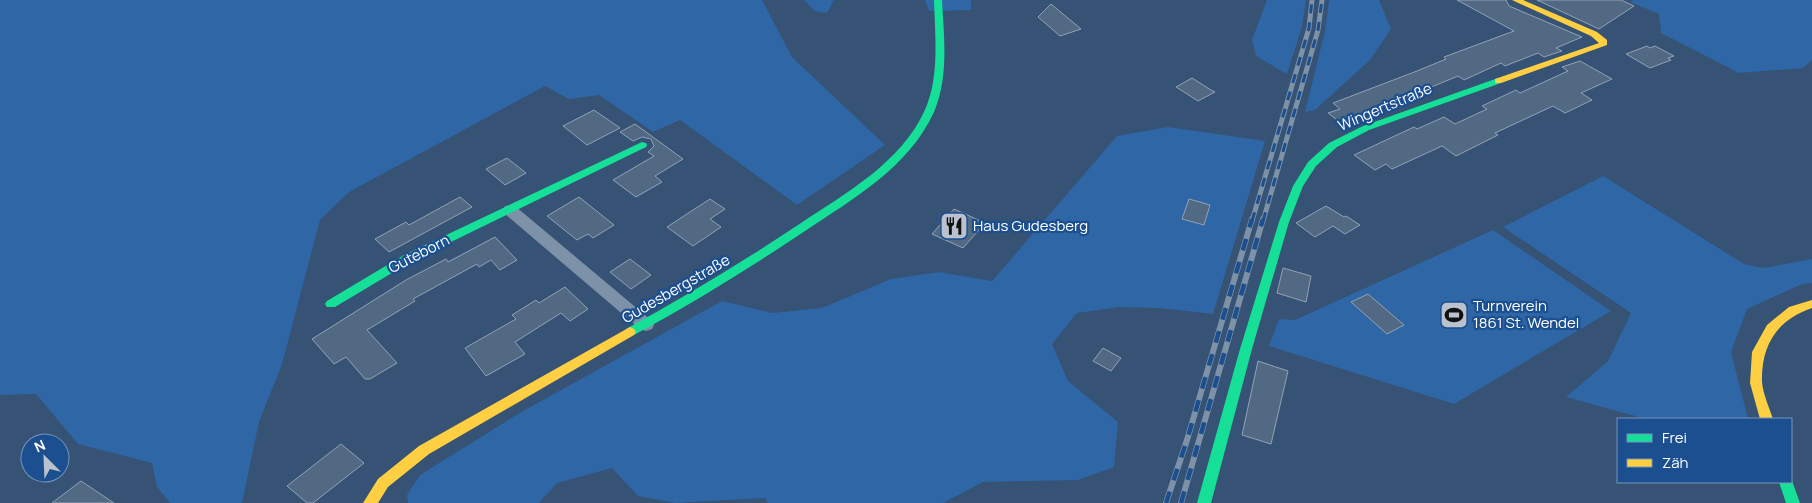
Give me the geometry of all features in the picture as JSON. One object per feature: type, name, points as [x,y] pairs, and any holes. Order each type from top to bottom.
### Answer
[{"type":"street","name":"Gudesbergstraße","points":[[370,503],[382,484],[414,458],[450,434],[552,375],[646,325],[753,261],[875,177],[904,150],[929,112],[937,82],[940,51],[938,0]]},
{"type":"street","name":"Wingertstraße","points":[[1204,503],[1252,324],[1295,192],[1312,164],[1326,150],[1348,136],[1375,124],[1603,45],[1604,42],[1594,34],[1516,0]]},
{"type":"street","name":"Guteborn","points":[[331,304],[408,258],[642,145]]},
{"type":"street","points":[[510,210],[646,325]]},
{"type":"street","points":[[1766,418],[1756,383],[1758,352],[1771,328],[1794,310],[1812,304]]},
{"type":"street","points":[[1786,483],[1793,503]]},
{"type":"shaded area","points":[[0,0],[762,0],[792,57],[885,145],[797,205],[680,120],[653,132],[599,95],[569,99],[545,86],[349,192],[320,220],[282,364],[259,422],[242,503],[170,503],[157,487],[152,463],[78,444],[36,394],[0,395]]},
{"type":"shaded area","points":[[804,0],[834,0],[827,13],[815,11]]},
{"type":"shaded area","points":[[925,0],[971,0],[971,10],[929,11]]},
{"type":"shaded area","points":[[1267,0],[1306,0],[1302,27],[1287,74],[1256,56],[1252,40]]},
{"type":"shaded area","points":[[1329,0],[1379,0],[1391,29],[1370,60],[1315,110],[1305,112],[1325,31]]},
{"type":"shaded area","points":[[1634,0],[1812,0],[1812,60],[1803,68],[1739,73],[1661,33],[1659,14],[1630,2]]},
{"type":"shaded area","points":[[1168,127],[1265,141],[1213,314],[1158,308],[1119,307],[1077,313],[1052,344],[1068,381],[1118,422],[1114,467],[1078,480],[983,482],[943,503],[768,503],[765,498],[675,503],[638,496],[612,468],[557,483],[539,503],[408,503],[407,495],[420,475],[523,411],[722,301],[772,313],[822,308],[891,279],[939,272],[992,281],[1117,136]]},
{"type":"shaded area","points":[[1603,176],[1744,264],[1763,268],[1812,259],[1812,283],[1802,284],[1747,309],[1731,352],[1748,418],[1642,418],[1566,397],[1608,361],[1631,313],[1503,227]]},
{"type":"shaded area","name":"Turnverein 1861 St. Wendel","points":[[1493,230],[1611,311],[1454,404],[1269,346],[1279,319],[1295,320]]},
{"type":"building","points":[[1457,0],[1506,0],[1509,6],[1582,37],[1556,48],[1562,51],[1544,57],[1538,53],[1505,66],[1501,63],[1464,80],[1458,76],[1342,124],[1328,113],[1340,109],[1333,103],[1446,59],[1444,57],[1514,31]]},
{"type":"building","points":[[1537,0],[1621,0],[1634,6],[1599,29]]},
{"type":"building","points":[[1051,4],[1081,29],[1060,36],[1038,17]]},
{"type":"building","points":[[1647,46],[1650,48],[1655,46],[1674,56],[1668,58],[1671,60],[1650,68],[1626,54]]},
{"type":"building","points":[[1580,61],[1612,79],[1581,93],[1592,100],[1565,113],[1553,106],[1495,133],[1498,135],[1456,156],[1442,146],[1392,169],[1386,164],[1375,170],[1354,155],[1414,127],[1417,129],[1444,117],[1455,124],[1487,109],[1482,106],[1516,90],[1520,93],[1568,71],[1562,67]]},
{"type":"building","points":[[1192,78],[1215,92],[1198,101],[1176,87]]},
{"type":"building","points":[[594,110],[620,128],[587,145],[563,126]]},
{"type":"building","points":[[635,124],[683,159],[655,176],[662,182],[636,197],[613,180],[654,156],[648,152],[654,146],[651,139],[642,137],[633,141],[620,132]]},
{"type":"building","points":[[507,158],[526,173],[505,185],[486,169]]},
{"type":"building","points":[[460,197],[472,207],[389,252],[375,239],[406,222],[409,225]]},
{"type":"building","points":[[579,197],[614,225],[593,238],[588,234],[577,240],[547,216]]},
{"type":"building","points":[[710,199],[725,209],[710,219],[721,227],[693,246],[667,227]]},
{"type":"building","points":[[1189,199],[1210,205],[1204,225],[1182,219]]},
{"type":"building","points":[[1326,206],[1360,225],[1345,234],[1333,226],[1315,237],[1296,223]]},
{"type":"building","points":[[954,209],[985,223],[963,248],[932,234]]},
{"type":"building","points":[[495,237],[517,260],[500,270],[491,260],[479,267],[477,264],[413,299],[415,301],[367,330],[397,363],[370,379],[365,379],[346,357],[334,364],[312,339],[406,280],[446,259],[448,262]]},
{"type":"building","points":[[630,259],[651,275],[631,289],[610,272]]},
{"type":"building","points":[[1283,268],[1311,276],[1306,302],[1277,293]]},
{"type":"building","points":[[565,287],[588,309],[570,321],[561,313],[515,342],[525,354],[486,376],[465,348],[516,319],[512,315],[536,300],[539,303]]},
{"type":"building","points":[[1368,294],[1404,325],[1387,334],[1351,302]]},
{"type":"building","points":[[1103,348],[1121,358],[1111,371],[1093,361]]},
{"type":"building","points":[[1258,361],[1288,371],[1271,444],[1242,435]]},
{"type":"building","points":[[341,444],[364,463],[313,503],[307,503],[287,486]]},
{"type":"building","points":[[81,481],[114,503],[52,503]]},
{"type":"railway","points":[[1252,221],[1309,28],[1312,0]]},
{"type":"railway","points":[[1263,221],[1318,30],[1322,0]]},
{"type":"railway","points":[[1166,503],[1187,440],[1252,219]]},
{"type":"railway","points":[[1181,503],[1263,219]]},
{"type":"traffic: fast","points":[[630,332],[722,279],[828,211],[878,175],[907,146],[929,112],[937,85],[940,57],[938,0]]},
{"type":"traffic: fast","points":[[1204,503],[1246,349],[1284,222],[1298,186],[1312,164],[1333,145],[1366,128],[1498,81]]},
{"type":"traffic: fast","points":[[331,304],[408,258],[642,145]]},
{"type":"traffic: fast","points":[[1786,483],[1793,503]]},
{"type":"traffic: slow","points":[[1498,81],[1603,45],[1604,42],[1594,34],[1516,0]]},
{"type":"traffic: slow","points":[[1766,418],[1756,383],[1758,352],[1771,328],[1793,310],[1812,304]]},
{"type":"traffic: slow","points":[[370,503],[383,483],[424,450],[630,332]]},
{"type":"place","name":"Haus Gudesberg","points":[[954,226]]},
{"type":"place","name":"Turnverein 1861 St. Wendel","points":[[1454,315]]}]
